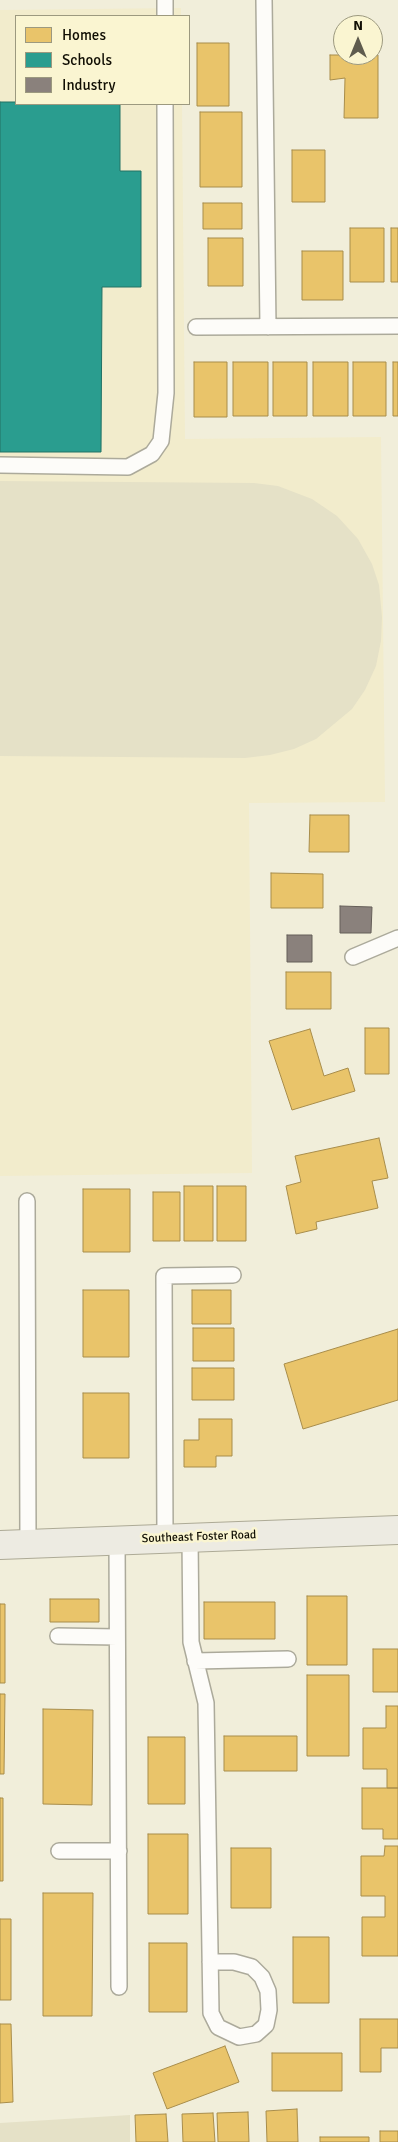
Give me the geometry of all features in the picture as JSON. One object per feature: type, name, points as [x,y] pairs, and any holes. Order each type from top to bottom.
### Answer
[{"type":"main road","name":"Southeast Foster Road","points":[[0,1545],[398,1530]]},
{"type":"lane","points":[[165,0],[165,15]]},
{"type":"lane","points":[[264,0],[268,327]]},
{"type":"lane","points":[[0,465],[128,467],[152,454],[161,441],[166,393],[165,105]]},
{"type":"lane","points":[[196,327],[398,326]]},
{"type":"lane","points":[[354,957],[398,938]]},
{"type":"lane","points":[[27,1201],[28,1544]]},
{"type":"lane","points":[[210,1962],[234,1962],[252,1967],[262,1978],[268,1991],[269,2010],[266,2025],[256,2034],[238,2038],[218,2027],[211,2013],[210,1962],[206,1703],[191,1642],[178,1538],[164,1276],[233,1274]]},
{"type":"lane","points":[[117,1540],[119,1987]]},
{"type":"lane","points":[[58,1636],[117,1637]]},
{"type":"lane","points":[[195,1661],[288,1659]]},
{"type":"lane","points":[[59,1851],[119,1851]]},
{"type":"shaded area","points":[[181,8],[181,15],[15,15],[15,105],[182,105],[185,439],[381,437],[385,802],[249,803],[252,1173],[0,1176],[0,10]]},
{"type":"shaded area","points":[[0,481],[254,483],[278,486],[312,499],[337,516],[358,539],[372,564],[379,585],[382,617],[381,641],[376,666],[365,690],[352,709],[316,739],[294,749],[270,755],[245,758],[0,756]]},
{"type":"shaded area","points":[[130,2115],[130,2142],[0,2142],[0,2123]]},
{"type":"building: Homes","points":[[197,43],[229,43],[229,106],[197,106]]},
{"type":"building: Homes","points":[[330,55],[333,55],[333,65],[378,65],[378,118],[344,118],[345,78],[330,80]]},
{"type":"building: Homes","points":[[200,112],[242,112],[242,187],[200,187]]},
{"type":"building: Homes","points":[[292,150],[325,150],[325,202],[292,202]]},
{"type":"building: Homes","points":[[203,203],[242,203],[242,229],[203,229]]},
{"type":"building: Homes","points":[[350,228],[384,228],[384,282],[350,282]]},
{"type":"building: Homes","points":[[391,228],[398,228],[398,282],[391,282]]},
{"type":"building: Homes","points":[[208,238],[243,238],[243,286],[208,286]]},
{"type":"building: Homes","points":[[302,251],[343,251],[343,300],[302,300]]},
{"type":"building: Homes","points":[[194,362],[227,362],[227,417],[194,417]]},
{"type":"building: Homes","points":[[233,362],[268,362],[268,416],[233,416]]},
{"type":"building: Homes","points":[[273,362],[307,362],[307,416],[273,416]]},
{"type":"building: Homes","points":[[313,362],[348,362],[348,416],[313,416]]},
{"type":"building: Homes","points":[[353,362],[386,362],[386,416],[353,416]]},
{"type":"building: Homes","points":[[393,362],[398,362],[398,416],[393,416]]},
{"type":"building: Homes","points":[[310,815],[349,815],[349,852],[309,852]]},
{"type":"building: Homes","points":[[271,873],[323,874],[323,908],[271,908]]},
{"type":"building: Homes","points":[[286,972],[331,972],[331,1009],[286,1009]]},
{"type":"building: Homes","points":[[365,1028],[389,1028],[389,1074],[365,1074]]},
{"type":"building: Homes","points":[[310,1029],[324,1076],[348,1068],[355,1091],[292,1110],[269,1041]]},
{"type":"building: Homes","points":[[379,1138],[388,1178],[372,1181],[378,1208],[316,1222],[317,1229],[296,1234],[286,1186],[301,1182],[295,1156]]},
{"type":"building: Homes","points":[[184,1186],[213,1186],[213,1241],[184,1241]]},
{"type":"building: Homes","points":[[217,1186],[246,1186],[246,1241],[217,1241]]},
{"type":"building: Homes","points":[[83,1189],[130,1189],[130,1252],[83,1252]]},
{"type":"building: Homes","points":[[153,1192],[180,1192],[180,1241],[153,1241]]},
{"type":"building: Homes","points":[[83,1290],[129,1290],[129,1357],[83,1357]]},
{"type":"building: Homes","points":[[192,1290],[231,1290],[231,1324],[192,1324]]},
{"type":"building: Homes","points":[[193,1328],[234,1328],[234,1361],[193,1361]]},
{"type":"building: Homes","points":[[398,1329],[398,1400],[303,1429],[284,1364]]},
{"type":"building: Homes","points":[[192,1368],[234,1368],[234,1400],[192,1400]]},
{"type":"building: Homes","points":[[83,1393],[129,1393],[129,1458],[83,1458]]},
{"type":"building: Homes","points":[[199,1419],[232,1419],[232,1456],[216,1456],[216,1467],[184,1467],[184,1440],[199,1440]]},
{"type":"building: Homes","points":[[307,1596],[347,1596],[347,1665],[307,1665]]},
{"type":"building: Homes","points":[[50,1599],[99,1599],[99,1622],[50,1622]]},
{"type":"building: Homes","points":[[204,1602],[275,1602],[275,1639],[204,1639]]},
{"type":"building: Homes","points":[[0,1604],[5,1604],[5,1683],[0,1683]]},
{"type":"building: Homes","points":[[373,1649],[398,1649],[398,1692],[373,1692]]},
{"type":"building: Homes","points":[[307,1675],[349,1675],[349,1756],[307,1756]]},
{"type":"building: Homes","points":[[0,1694],[5,1694],[4,1774],[0,1774]]},
{"type":"building: Homes","points":[[386,1706],[398,1706],[398,1788],[387,1788],[387,1769],[363,1769],[363,1728],[386,1728]]},
{"type":"building: Homes","points":[[43,1709],[93,1710],[92,1805],[43,1804]]},
{"type":"building: Homes","points":[[224,1736],[297,1736],[297,1771],[224,1771]]},
{"type":"building: Homes","points":[[148,1737],[185,1737],[185,1804],[148,1804]]},
{"type":"building: Homes","points":[[362,1788],[398,1788],[398,1839],[383,1839],[383,1829],[362,1829]]},
{"type":"building: Homes","points":[[0,1798],[3,1798],[3,1881],[0,1881]]},
{"type":"building: Homes","points":[[148,1834],[188,1834],[188,1914],[148,1914]]},
{"type":"building: Homes","points":[[385,1846],[398,1846],[398,1956],[362,1956],[362,1917],[385,1917],[385,1896],[361,1896],[361,1856],[384,1856]]},
{"type":"building: Homes","points":[[231,1848],[271,1848],[271,1908],[231,1908]]},
{"type":"building: Homes","points":[[43,1893],[93,1893],[92,2016],[43,2016]]},
{"type":"building: Homes","points":[[0,1919],[11,1919],[11,2000],[0,2000]]},
{"type":"building: Homes","points":[[293,1937],[329,1937],[329,2003],[293,2003]]},
{"type":"building: Homes","points":[[149,1943],[187,1943],[187,2012],[149,2012]]},
{"type":"building: Homes","points":[[360,2019],[398,2019],[398,2048],[381,2048],[381,2072],[360,2072]]},
{"type":"building: Homes","points":[[0,2024],[11,2024],[13,2102],[0,2103]]},
{"type":"building: Homes","points":[[225,2046],[239,2082],[167,2109],[153,2073]]},
{"type":"building: Homes","points":[[272,2053],[342,2053],[342,2091],[272,2091]]},
{"type":"building: Homes","points":[[297,2109],[298,2142],[267,2142],[266,2111]]},
{"type":"building: Homes","points":[[248,2112],[249,2142],[218,2142],[217,2113]]},
{"type":"building: Homes","points":[[213,2113],[215,2142],[183,2142],[182,2114]]},
{"type":"building: Homes","points":[[166,2114],[168,2142],[136,2142],[135,2115]]},
{"type":"building: Homes","points":[[380,2131],[398,2131],[398,2142],[380,2142]]},
{"type":"building: Homes","points":[[320,2137],[369,2137],[369,2142],[320,2142]]},
{"type":"building: Schools","points":[[0,102],[15,102],[15,105],[120,105],[120,171],[141,171],[141,287],[102,287],[101,452],[0,452]]},
{"type":"building: Industry","points":[[340,906],[372,907],[371,933],[340,933]]},
{"type":"building: Industry","points":[[287,935],[312,935],[312,962],[287,962]]}]
